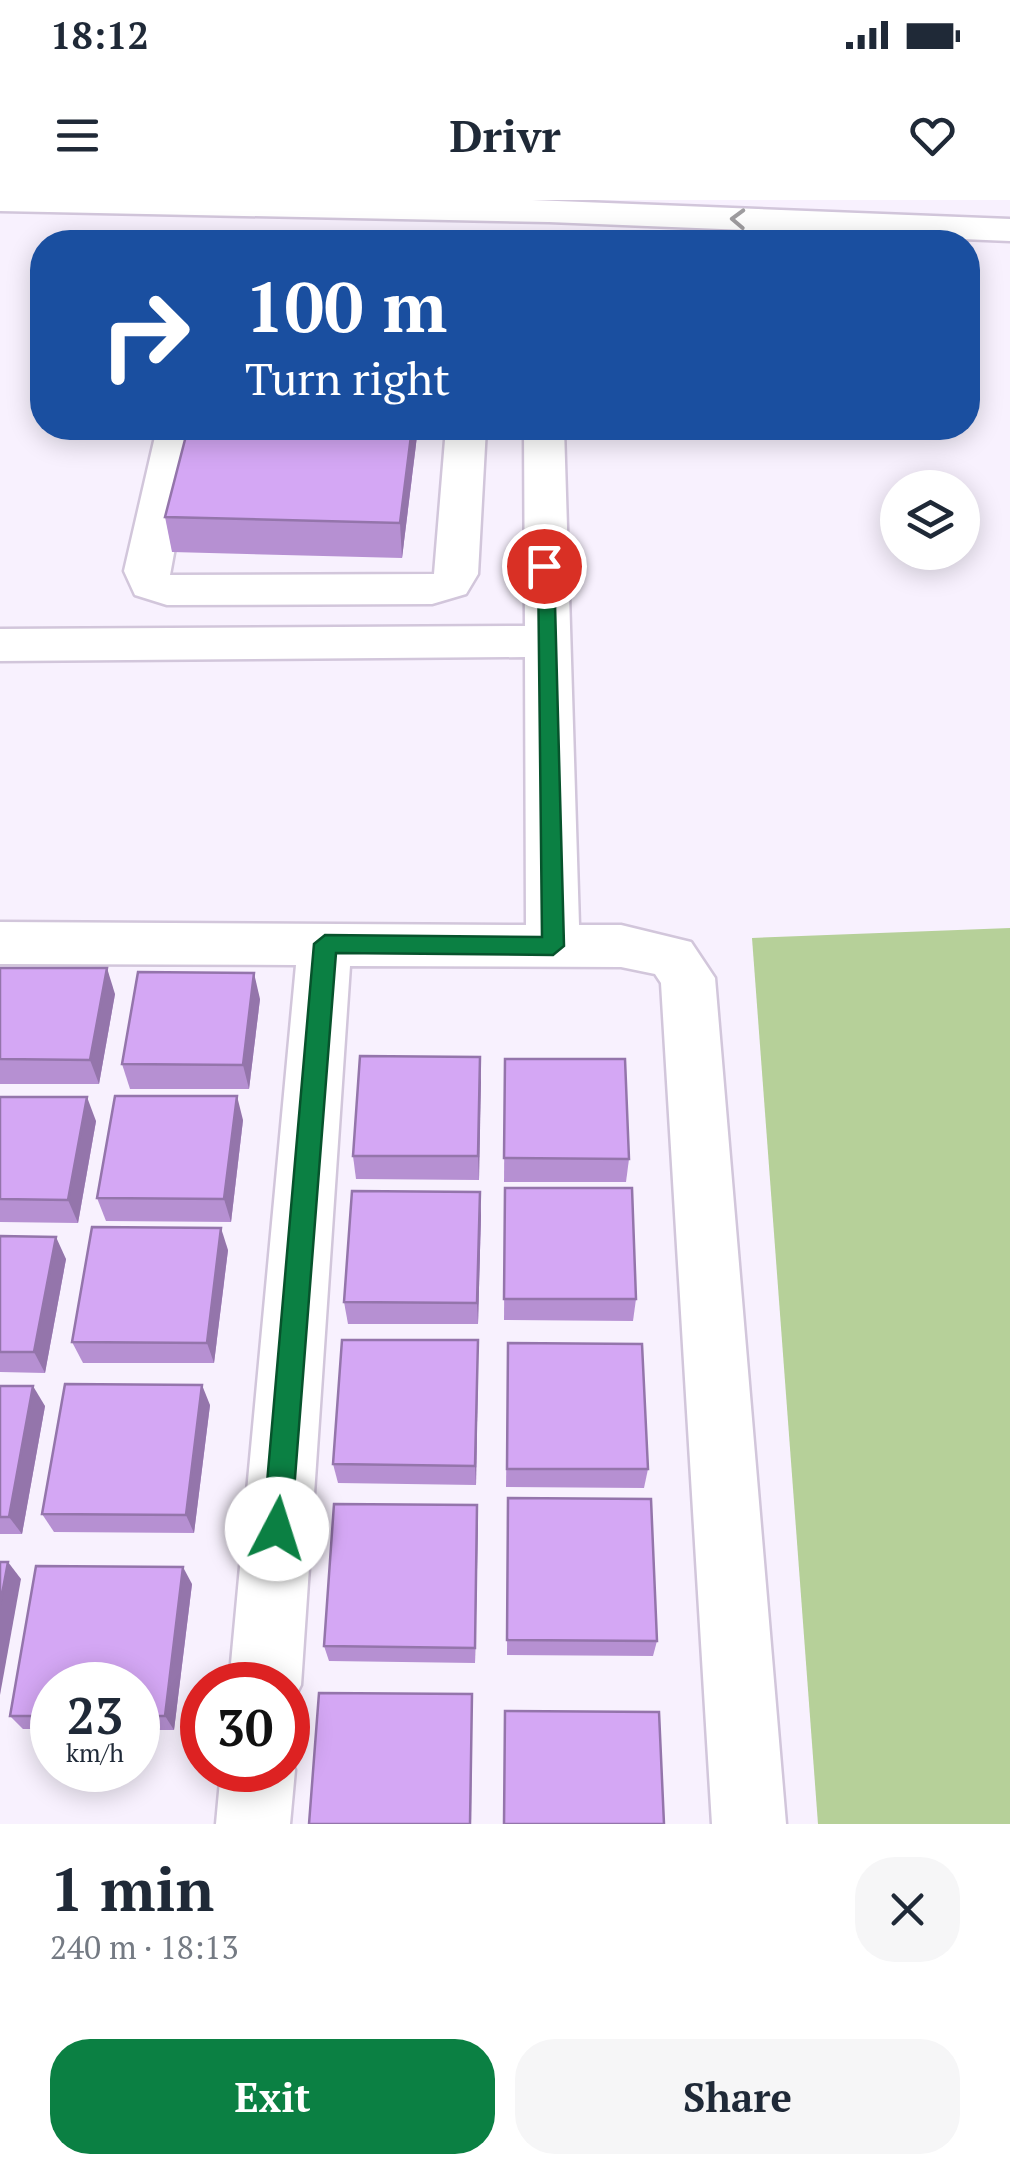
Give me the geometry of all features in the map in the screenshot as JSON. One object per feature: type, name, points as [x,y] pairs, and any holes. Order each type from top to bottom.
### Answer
[{"type":"street","points":[[0,200],[1010,230]]},
{"type":"street","points":[[850,200],[1010,206]]},
{"type":"street","points":[[174,440],[146,570],[150,585],[167,590],[443,588],[456,574],[504,444]]},
{"type":"street","points":[[504,444],[545,642],[553,946]]},
{"type":"street","points":[[0,645],[545,642]]},
{"type":"street","points":[[0,943],[553,946],[654,950],[672,958],[688,978],[749,1824]]},
{"type":"street","points":[[266,1662],[325,944]]},
{"type":"street","points":[[253,1824],[256,1792]]},
{"type":"green space","points":[[1010,928],[1010,1824],[818,1824],[752,938]]},
{"type":"building","points":[[185,440],[410,440],[400,523],[165,517]]},
{"type":"building","points":[[0,968],[107,968],[90,1060],[0,1059]]},
{"type":"building","points":[[138,972],[254,973],[243,1065],[122,1064]]},
{"type":"building","points":[[360,1056],[480,1057],[478,1156],[353,1156]]},
{"type":"building","points":[[505,1059],[625,1059],[629,1159],[504,1158]]},
{"type":"building","points":[[115,1096],[237,1096],[224,1199],[97,1198]]},
{"type":"building","points":[[0,1097],[87,1097],[68,1200],[0,1199]]},
{"type":"building","points":[[505,1188],[632,1188],[636,1299],[504,1299]]},
{"type":"building","points":[[352,1191],[480,1192],[477,1303],[344,1302]]},
{"type":"building","points":[[92,1227],[221,1228],[207,1343],[72,1342]]},
{"type":"building","points":[[0,1236],[56,1237],[34,1352],[0,1352]]},
{"type":"building","points":[[342,1340],[478,1340],[475,1466],[333,1464]]},
{"type":"building","points":[[508,1343],[642,1344],[648,1469],[507,1469]]},
{"type":"building","points":[[65,1384],[202,1385],[186,1515],[42,1514]]},
{"type":"building","points":[[0,1386],[33,1386],[9,1517],[0,1517]]},
{"type":"building","points":[[508,1498],[651,1499],[657,1641],[507,1640]]},
{"type":"building","points":[[334,1504],[477,1505],[475,1648],[324,1646]]},
{"type":"building","points":[[0,1562],[8,1562],[0,1605]]},
{"type":"building","points":[[36,1566],[183,1567],[165,1716],[160,1716],[160,1662],[30,1662],[30,1716],[10,1716]]},
{"type":"building","points":[[319,1693],[472,1694],[470,1824],[309,1824]]},
{"type":"building","points":[[505,1711],[659,1712],[664,1824],[504,1824]]},
{"type":"route","points":[[277,1529],[325,944],[553,946],[544,566]]}]
